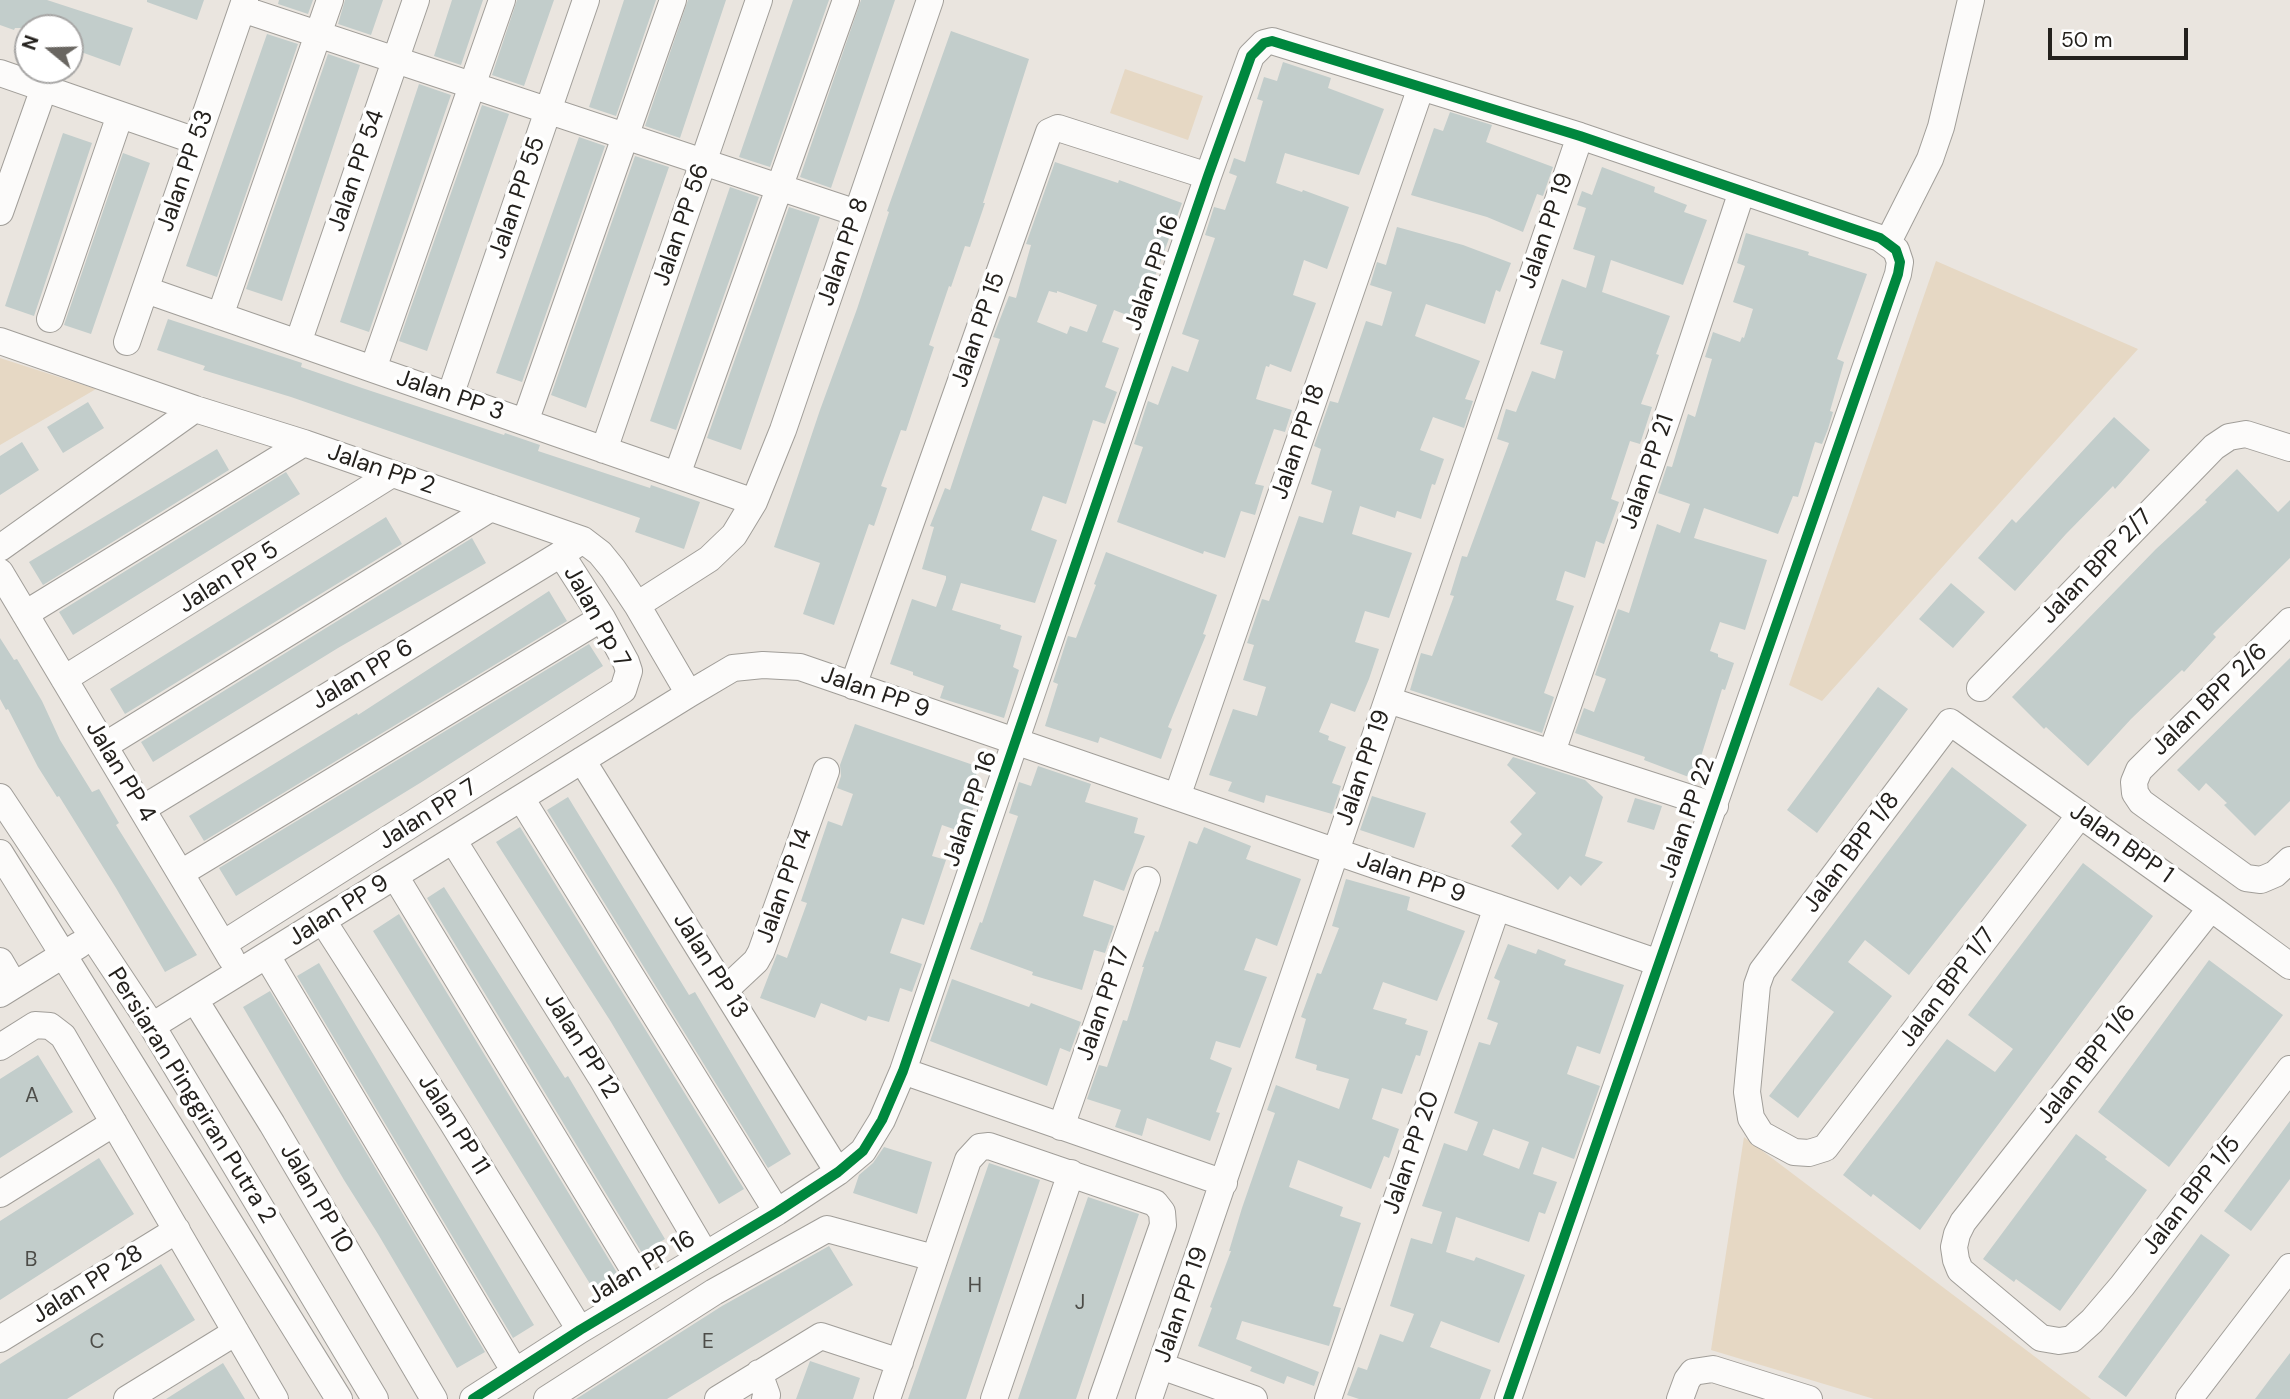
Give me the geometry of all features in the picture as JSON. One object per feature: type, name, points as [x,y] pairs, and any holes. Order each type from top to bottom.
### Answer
[{"type":"street","points":[[220,316],[330,0]]},
{"type":"street","name":"Jalan PP 54","points":[[298,343],[416,0]]},
{"type":"street","points":[[373,369],[502,0]]},
{"type":"street","name":"Jalan PP 55","points":[[450,396],[586,0]]},
{"type":"street","points":[[524,422],[673,0]]},
{"type":"street","name":"Jalan PP 56","points":[[604,450],[759,0]]},
{"type":"street","points":[[677,475],[846,0]]},
{"type":"street","name":"Jalan PP 8","points":[[637,605],[709,559],[734,535],[754,502],[783,430],[930,0]]},
{"type":"street","points":[[1421,87],[1580,136],[1892,246],[1941,127],[1971,0]]},
{"type":"street","points":[[244,5],[318,34],[857,213]]},
{"type":"street","name":"Jalan PP 53","points":[[127,342],[244,5]]},
{"type":"street","name":"Jalan PP 16","points":[[473,1399],[580,1330],[777,1212],[838,1172],[863,1151],[882,1120],[903,1072],[1251,56],[1264,43],[1281,43],[1421,87]]},
{"type":"street","points":[[0,73],[196,141]]},
{"type":"street","name":"Jalan PP 18","points":[[1177,797],[1421,87]]},
{"type":"street","points":[[0,212],[44,88]]},
{"type":"street","points":[[50,319],[120,115]]},
{"type":"street","name":"Jalan PP 15","points":[[853,686],[1049,132],[1058,128],[1208,176]]},
{"type":"street","name":"Jalan PP 19","points":[[1149,1399],[1580,136]]},
{"type":"street","name":"Jalan PP 21","points":[[1552,752],[1742,191]]},
{"type":"street","name":"Jalan PP 22","points":[[1508,1399],[1898,274],[1900,262],[1892,246]]},
{"type":"street","name":"Jalan PP 3","points":[[146,290],[754,502]]},
{"type":"street","name":"Jalan PP 2","points":[[0,341],[583,540],[600,553],[637,605],[689,694]]},
{"type":"street","points":[[0,548],[195,409]]},
{"type":"street","name":"Jalan BPP 2/7","points":[[1980,688],[2214,447],[2229,437],[2246,434],[2290,448]]},
{"type":"street","points":[[25,614],[304,443]]},
{"type":"street","name":"Jalan PP 5","points":[[64,679],[393,474]]},
{"type":"street","points":[[104,746],[491,508]]},
{"type":"street","name":"Jalan PP 6","points":[[142,809],[583,540]]},
{"type":"street","name":"Jalan Pp 7","points":[[561,554],[602,618],[626,662],[628,680]]},
{"type":"street","name":"Jalan PP 4","points":[[0,572],[239,971]]},
{"type":"street","points":[[181,873],[602,618]]},
{"type":"street","name":"Jalan BPP 2/6","points":[[2290,621],[2139,770],[2134,782],[2135,793],[2141,802],[2246,878],[2261,880],[2275,874],[2290,860]]},
{"type":"street","name":"Jalan PP 9","points":[[152,1026],[733,668],[763,665],[800,667],[1659,963]]},
{"type":"street","name":"Jalan PP 7","points":[[223,944],[616,696],[628,680]]},
{"type":"street","points":[[1388,699],[1715,806]]},
{"type":"street","name":"Jalan BPP 1","points":[[1950,722],[2290,966]]},
{"type":"street","name":"Jalan BPP 1/8","points":[[1809,1153],[1794,1152],[1761,1135],[1751,1118],[1747,1092],[1757,985],[1762,971],[1950,722]]},
{"type":"street","name":"Jalan PP 13","points":[[582,760],[838,1172]]},
{"type":"street","name":"Jalan PP 14","points":[[725,990],[756,961],[761,952],[826,771]]},
{"type":"street","name":"Persiaran Pinggiran Putra 2","points":[[0,797],[152,1026],[375,1399]]},
{"type":"street","points":[[521,798],[777,1212]]},
{"type":"street","name":"Jalan BPP 1/7","points":[[1809,1153],[1825,1148],[1843,1126],[2080,815]]},
{"type":"street","name":"Jalan PP 12","points":[[453,840],[601,1077],[724,1287]]},
{"type":"street","name":"Persiaran Pinggiran Putra 2","points":[[0,853],[339,1399]]},
{"type":"street","points":[[395,876],[646,1290]]},
{"type":"street","name":"Jalan PP 17","points":[[1061,1127],[1147,880]]},
{"type":"street","name":"Jalan PP 20","points":[[1328,1399],[1497,907]]},
{"type":"street","name":"Jalan BPP 1/6","points":[[1963,1222],[2211,908]]},
{"type":"street","name":"Jalan PP 11","points":[[323,921],[452,1122],[580,1330]]},
{"type":"street","points":[[0,961],[7,990],[92,937]]},
{"type":"street","points":[[267,956],[515,1372]]},
{"type":"street","name":"Jalan PP 10","points":[[195,1000],[272,1124],[434,1399]]},
{"type":"street","points":[[0,1047],[35,1025],[50,1026],[63,1035],[275,1399]]},
{"type":"street","name":"Jalan BPP 1/5","points":[[1963,1222],[1956,1234],[1954,1247],[1960,1270],[2040,1338],[2059,1341],[2072,1339],[2092,1321],[2122,1286],[2290,1069]]},
{"type":"street","points":[[903,1072],[1224,1183]]},
{"type":"street","points":[[0,1194],[114,1123]]},
{"type":"street","points":[[887,1399],[968,1160],[980,1147],[998,1148],[1155,1203],[1162,1212],[1163,1219],[1102,1399]]},
{"type":"street","points":[[994,1399],[1071,1173]]},
{"type":"street","points":[[547,1399],[724,1287],[830,1228],[934,1258]]},
{"type":"street","name":"Jalan PP 28","points":[[0,1339],[177,1230]]},
{"type":"street","points":[[2189,1399],[2290,1267]]},
{"type":"street","points":[[127,1399],[236,1332]]},
{"type":"street","points":[[718,1399],[821,1336],[900,1362]]},
{"type":"street","points":[[1161,1366],[1254,1399]]},
{"type":"street","points":[[1680,1399],[1686,1380],[1693,1372],[1713,1369],[1808,1399]]},
{"type":"street","points":[[759,1373],[767,1395],[765,1399]]},
{"type":"shaded area","points":[[1125,69],[1203,96],[1188,140],[1110,113]]},
{"type":"shaded area","points":[[1936,261],[2138,349],[1822,701],[1789,685]]},
{"type":"shaded area","points":[[0,358],[96,389],[0,445]]},
{"type":"shaded area","points":[[1744,1137],[2091,1399],[1874,1399],[1711,1350]]},
{"type":"building","points":[[0,0],[47,0],[133,28],[120,66],[84,53],[84,14],[14,14],[14,30],[0,25]]},
{"type":"building","points":[[147,0],[204,0],[197,20]]},
{"type":"building","points":[[279,0],[313,0],[308,14],[278,4]]},
{"type":"building","points":[[345,0],[383,0],[371,35],[338,24]]},
{"type":"building","points":[[452,0],[483,0],[461,65],[434,56]]},
{"type":"building","points":[[517,0],[554,0],[524,86],[492,75]]},
{"type":"building","points":[[624,0],[656,0],[616,116],[589,107]]},
{"type":"building","points":[[688,0],[726,0],[680,138],[645,126]]},
{"type":"building","points":[[793,0],[829,0],[770,167],[739,157]]},
{"type":"building","points":[[861,0],[895,0],[831,188],[800,177]]},
{"type":"building","points":[[951,31],[1029,59],[970,247],[965,246],[951,287],[949,286],[929,345],[934,347],[906,431],[901,430],[881,486],[887,488],[874,526],[869,524],[834,625],[803,614],[820,563],[774,547],[857,309],[889,212],[887,211]]},
{"type":"building","points":[[267,34],[298,44],[217,277],[186,266]]},
{"type":"building","points":[[328,54],[360,65],[282,301],[246,289]]},
{"type":"building","points":[[1283,62],[1331,78],[1328,88],[1384,109],[1359,175],[1285,153],[1276,183],[1349,207],[1327,269],[1304,260],[1293,295],[1316,303],[1291,372],[1270,364],[1269,367],[1266,366],[1256,399],[1292,410],[1285,432],[1274,429],[1255,484],[1264,486],[1255,515],[1241,511],[1225,558],[1204,551],[1203,554],[1117,522],[1143,447],[1134,444],[1148,401],[1158,405],[1172,366],[1188,372],[1199,340],[1182,334],[1215,238],[1205,235],[1214,207],[1225,210],[1237,176],[1229,173],[1234,158],[1245,162],[1263,101],[1257,99],[1264,77],[1277,81]]},
{"type":"building","points":[[419,84],[451,95],[369,332],[340,322]]},
{"type":"building","points":[[482,105],[509,114],[427,351],[399,341]]},
{"type":"building","points":[[1450,112],[1492,125],[1486,142],[1553,167],[1543,196],[1537,194],[1523,232],[1487,217],[1411,195],[1434,128],[1443,131]]},
{"type":"building","points":[[63,133],[92,143],[34,316],[5,306]]},
{"type":"building","points":[[579,137],[605,146],[522,382],[496,373]]},
{"type":"building","points":[[123,153],[150,163],[91,334],[64,325]]},
{"type":"building","points":[[635,156],[669,167],[586,408],[551,395]]},
{"type":"building","points":[[1055,162],[1118,183],[1119,180],[1182,203],[1153,282],[1146,280],[1132,317],[1114,310],[1102,342],[1119,348],[1105,387],[1117,392],[1105,424],[1093,420],[1066,504],[1043,496],[1031,530],[1057,540],[1035,603],[961,583],[952,610],[1001,625],[1000,629],[1022,636],[1013,667],[1019,670],[1004,718],[940,698],[944,686],[890,664],[912,599],[936,607],[946,579],[946,576],[922,569],[934,527],[930,526],[945,488],[950,490],[1000,339],[993,337],[1009,296],[1016,298],[1031,245],[1026,244]],"holes":[[[1049,291],[1097,305],[1087,332],[1070,326],[1067,334],[1037,322]]]},
{"type":"building","points":[[1602,167],[1655,187],[1654,192],[1687,205],[1684,212],[1707,220],[1683,285],[1611,260],[1602,292],[1670,316],[1641,404],[1652,407],[1640,444],[1630,441],[1611,499],[1619,502],[1604,544],[1596,541],[1585,578],[1565,571],[1556,600],[1574,606],[1544,693],[1554,697],[1542,733],[1410,690],[1421,653],[1432,656],[1454,596],[1450,595],[1462,556],[1467,557],[1509,443],[1497,439],[1506,409],[1516,412],[1532,371],[1555,379],[1563,351],[1540,344],[1562,279],[1586,288],[1595,256],[1573,249],[1586,208],[1577,205],[1582,191],[1592,195]]},
{"type":"building","points":[[730,187],[759,197],[676,430],[650,421]]},
{"type":"building","points":[[789,207],[820,217],[741,450],[707,438]]},
{"type":"building","points":[[1397,227],[1463,245],[1511,263],[1500,292],[1496,290],[1485,324],[1426,304],[1415,336],[1480,361],[1465,399],[1473,401],[1464,428],[1433,417],[1420,450],[1444,459],[1435,485],[1432,484],[1421,519],[1397,511],[1395,518],[1360,506],[1352,534],[1412,553],[1389,618],[1365,611],[1355,642],[1379,649],[1355,712],[1331,703],[1319,732],[1329,736],[1328,740],[1346,747],[1332,783],[1341,786],[1332,814],[1266,795],[1264,803],[1228,791],[1232,782],[1209,775],[1233,709],[1257,716],[1266,687],[1243,680],[1254,645],[1247,643],[1262,599],[1269,601],[1299,516],[1323,523],[1332,491],[1311,484],[1321,449],[1314,446],[1330,401],[1338,403],[1366,321],[1382,326],[1392,292],[1370,285],[1377,262],[1386,265]]},
{"type":"building","points":[[1746,233],[1809,252],[1808,255],[1867,274],[1837,359],[1844,362],[1830,411],[1833,412],[1828,429],[1822,444],[1815,442],[1798,497],[1793,496],[1778,534],[1704,508],[1694,538],[1767,560],[1745,630],[1720,622],[1710,651],[1734,663],[1725,690],[1722,689],[1694,779],[1644,760],[1645,757],[1575,733],[1584,708],[1594,712],[1606,679],[1595,675],[1618,609],[1629,613],[1657,524],[1680,533],[1690,504],[1658,493],[1667,466],[1672,467],[1688,414],[1695,417],[1712,359],[1705,357],[1713,332],[1740,342],[1742,337],[1744,338],[1753,309],[1733,302],[1745,266],[1737,263]]},
{"type":"building","points":[[168,319],[302,363],[301,367],[362,388],[540,445],[538,451],[700,502],[684,549],[635,532],[640,518],[291,397],[203,370],[205,366],[157,350]]},
{"type":"building","points":[[88,402],[104,428],[63,453],[47,427]]},
{"type":"building","points":[[2114,417],[2150,450],[2115,489],[2113,486],[2066,534],[2015,591],[1978,558],[2012,519],[2016,523]]},
{"type":"building","points":[[22,442],[39,470],[0,495],[0,456]]},
{"type":"building","points":[[217,449],[229,470],[43,585],[29,562]]},
{"type":"building","points":[[2237,469],[2278,512],[2290,500],[2290,558],[2213,634],[2216,637],[2184,672],[2182,670],[2131,719],[2088,766],[2046,727],[2044,729],[2012,697]]},
{"type":"building","points":[[286,472],[300,494],[73,635],[59,612]]},
{"type":"building","points":[[386,517],[402,544],[125,714],[110,689]]},
{"type":"building","points":[[472,538],[486,563],[338,648],[153,762],[141,742]]},
{"type":"building","points":[[1106,552],[1217,595],[1203,634],[1206,635],[1168,727],[1172,729],[1161,759],[1100,737],[1098,743],[1045,726],[1058,684],[1053,682],[1068,636],[1076,638]]},
{"type":"building","points":[[1951,583],[1985,612],[1953,648],[1919,619]]},
{"type":"building","points":[[549,591],[567,621],[204,841],[189,816],[357,713],[358,715]]},
{"type":"building","points":[[0,638],[14,660],[17,659],[42,701],[60,740],[92,792],[99,789],[119,823],[116,825],[197,955],[165,972],[116,888],[38,767],[8,709],[6,710],[0,699]]},
{"type":"building","points":[[589,644],[603,666],[236,896],[219,868]]},
{"type":"building","points":[[2290,658],[2290,801],[2255,836],[2206,783],[2199,791],[2177,770]]},
{"type":"building","points":[[1878,687],[1908,709],[1817,833],[1787,810]]},
{"type":"building","points":[[855,724],[979,767],[966,803],[974,806],[965,833],[942,825],[932,856],[946,860],[924,925],[902,918],[890,953],[922,964],[912,992],[900,988],[889,1022],[868,1016],[866,1021],[821,1003],[815,1018],[760,998],[777,954],[787,958],[807,903],[801,901],[828,821],[842,826],[853,794],[837,788],[841,776],[840,765]]},
{"type":"building","points":[[1513,757],[1585,780],[1603,797],[1585,856],[1603,862],[1581,886],[1570,876],[1558,890],[1511,846],[1522,834],[1510,822],[1536,793],[1507,765]]},
{"type":"building","points":[[1038,766],[1091,784],[1085,802],[1138,818],[1134,833],[1145,836],[1124,891],[1094,880],[1083,916],[1114,926],[1105,953],[1094,950],[1082,990],[1032,975],[1033,972],[970,949],[980,922],[982,923],[1018,816],[1009,813],[1019,782],[1031,786]]},
{"type":"building","points":[[1952,767],[2027,825],[1909,975],[1865,940],[1848,962],[1892,996],[1798,1118],[1769,1096],[1834,1012],[1791,980]]},
{"type":"building","points":[[1372,796],[1426,813],[1414,848],[1360,830]]},
{"type":"building","points":[[568,797],[689,995],[695,992],[791,1154],[768,1168],[547,810]]},
{"type":"building","points":[[1635,798],[1662,806],[1654,830],[1627,822]]},
{"type":"building","points":[[520,827],[744,1189],[719,1204],[611,1022],[496,842]]},
{"type":"building","points":[[1204,827],[1251,846],[1246,859],[1301,879],[1277,946],[1256,938],[1244,970],[1267,977],[1240,1048],[1216,1041],[1210,1059],[1232,1068],[1216,1112],[1220,1113],[1210,1141],[1147,1118],[1142,1136],[1115,1127],[1121,1110],[1087,1099],[1099,1065],[1107,1067],[1123,1020],[1127,1021],[1142,967],[1155,931],[1158,932],[1189,841],[1197,844]]},
{"type":"building","points":[[2083,863],[2153,916],[1920,1230],[1843,1175],[1947,1039],[1995,1072],[2013,1049],[1968,1015]]},
{"type":"building","points":[[1346,879],[1410,897],[1407,910],[1465,931],[1437,1001],[1383,982],[1373,1009],[1407,1019],[1405,1024],[1428,1031],[1420,1056],[1416,1055],[1402,1094],[1382,1088],[1372,1119],[1399,1129],[1389,1158],[1384,1156],[1371,1189],[1298,1160],[1289,1187],[1343,1207],[1340,1216],[1361,1223],[1333,1306],[1341,1308],[1329,1346],[1242,1321],[1236,1339],[1319,1372],[1314,1386],[1287,1376],[1284,1384],[1250,1371],[1252,1367],[1198,1346],[1275,1113],[1267,1110],[1276,1085],[1339,1109],[1349,1079],[1316,1070],[1317,1065],[1295,1058],[1306,1019],[1301,1017],[1317,973],[1321,974],[1339,928],[1332,926]]},
{"type":"building","points":[[444,887],[565,1078],[568,1076],[665,1239],[642,1253],[427,898]]},
{"type":"building","points":[[399,914],[619,1276],[595,1292],[373,931]]},
{"type":"building","points":[[1508,944],[1536,954],[1538,949],[1566,960],[1564,965],[1624,985],[1600,1054],[1577,1046],[1567,1074],[1600,1086],[1574,1159],[1542,1147],[1533,1174],[1557,1182],[1545,1214],[1539,1212],[1529,1242],[1456,1217],[1446,1252],[1474,1261],[1476,1257],[1525,1275],[1499,1343],[1441,1321],[1430,1347],[1491,1370],[1480,1399],[1359,1399],[1347,1395],[1358,1367],[1367,1370],[1380,1334],[1403,1342],[1414,1314],[1390,1306],[1411,1238],[1432,1244],[1442,1212],[1422,1206],[1444,1143],[1467,1151],[1478,1122],[1454,1113],[1479,1042],[1490,1045],[1498,1023],[1487,1019],[1500,981],[1494,978]],"holes":[[[1493,1129],[1529,1142],[1519,1169],[1483,1155]]]},
{"type":"building","points":[[2209,960],[2283,1015],[2169,1167],[2098,1112]]},
{"type":"building","points":[[319,963],[534,1325],[513,1338],[297,976]]},
{"type":"building","points":[[952,979],[1029,1007],[1031,1003],[1081,1022],[1070,1052],[1060,1048],[1047,1086],[930,1041]]},
{"type":"building","points":[[270,991],[485,1352],[457,1368],[243,1007]]},
{"type":"building","points":[[38,1055],[73,1112],[0,1158],[0,1079]]},
{"type":"building","points":[[2290,1121],[2290,1179],[2251,1231],[2224,1211]]},
{"type":"building","points":[[2076,1134],[2147,1190],[2060,1311],[1983,1259]]},
{"type":"building","points":[[884,1147],[932,1162],[917,1214],[853,1193],[859,1175],[873,1163]]},
{"type":"building","points":[[99,1158],[134,1214],[0,1300],[0,1221]]},
{"type":"building","points":[[989,1163],[1040,1180],[966,1399],[908,1399]]},
{"type":"building","points":[[1088,1197],[1139,1214],[1076,1399],[1018,1399]]},
{"type":"building","points":[[2201,1234],[2230,1255],[2126,1397],[2098,1377]]},
{"type":"building","points":[[829,1246],[853,1285],[667,1399],[576,1399],[722,1306]]},
{"type":"building","points":[[161,1264],[195,1320],[67,1399],[0,1399],[0,1364]]},
{"type":"building","points":[[2290,1353],[2290,1399],[2255,1399],[2270,1379]]},
{"type":"building","points":[[810,1361],[860,1378],[853,1399],[796,1399]]},
{"type":"building","points":[[223,1363],[245,1399],[166,1399]]},
{"type":"cycle path","points":[[473,1399],[838,1172],[863,1151],[882,1120],[903,1071],[1251,56],[1264,43],[1272,41],[1580,136],[1880,238],[1896,250],[1900,262],[1508,1399]]}]
